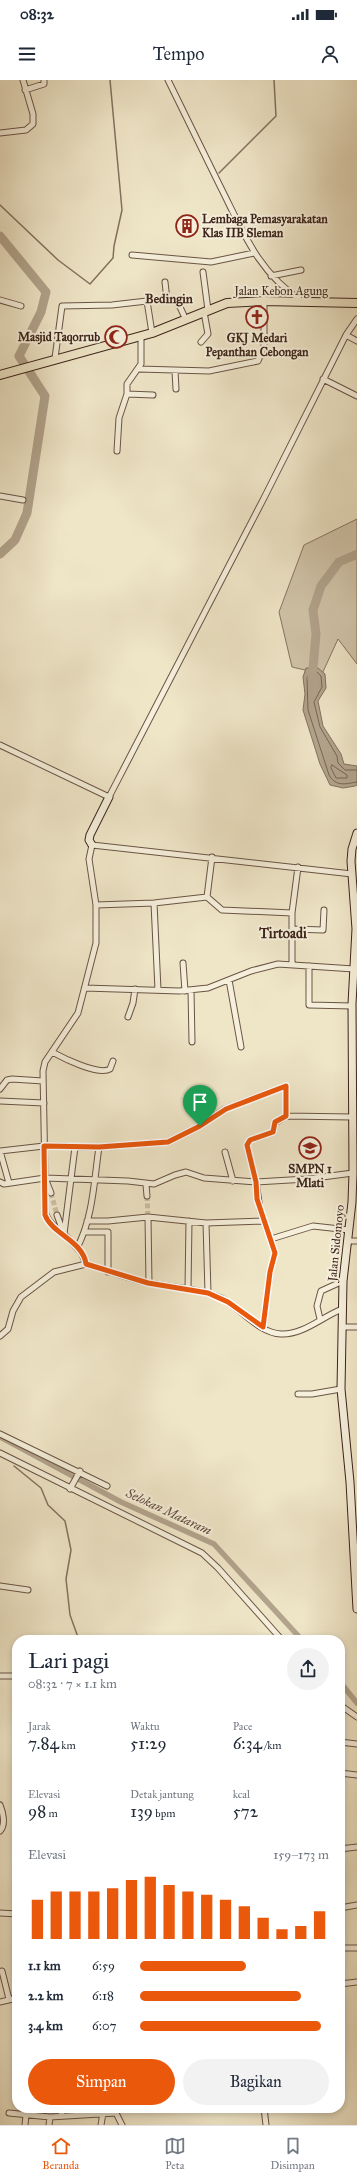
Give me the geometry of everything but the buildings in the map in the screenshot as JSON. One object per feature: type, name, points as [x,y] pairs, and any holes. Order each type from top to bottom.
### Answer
[{"type":"main road","name":"Jalan Kebon Agung","points":[[0,375],[54,358],[152,333],[227,303],[264,301],[357,303]]},
{"type":"main road","points":[[92,845],[89,840],[90,835],[109,797]]},
{"type":"main road","name":"Jalan Sidomoyo","points":[[357,833],[352,848],[352,874],[356,914],[352,1006],[354,1202],[348,1230],[343,1281],[341,1389],[354,1483],[357,1608]]},
{"type":"street","points":[[0,133],[26,130],[33,124],[33,114],[23,80]]},
{"type":"street","points":[[25,90],[44,84],[44,80]]},
{"type":"street","points":[[168,80],[197,142],[254,253],[271,276],[287,291],[303,302]]},
{"type":"street","points":[[132,255],[210,262],[254,253]]},
{"type":"street","points":[[271,276],[301,270]]},
{"type":"street","points":[[201,342],[208,334],[203,272]]},
{"type":"street","points":[[165,282],[168,300]]},
{"type":"street","points":[[0,300],[21,306]]},
{"type":"street","points":[[161,301],[168,300],[176,302],[186,320]]},
{"type":"street","points":[[54,358],[62,306],[112,305],[147,301],[152,333]]},
{"type":"street","points":[[139,369],[217,371],[258,361],[264,346],[264,301]]},
{"type":"street","points":[[0,745],[109,797],[265,496],[323,379],[346,335],[357,319]]},
{"type":"street","points":[[346,335],[357,341]]},
{"type":"street","points":[[117,451],[119,418],[127,394],[127,384],[139,369],[142,350],[141,336]]},
{"type":"street","points":[[175,371],[176,389]]},
{"type":"street","points":[[323,379],[357,396]]},
{"type":"street","points":[[127,394],[153,395]]},
{"type":"street","points":[[0,496],[23,500]]},
{"type":"street","points":[[86,1264],[77,1248],[64,1234],[51,1225],[45,1215],[43,1081],[45,1062],[74,1021],[85,988],[97,934],[96,905],[89,859],[92,845],[212,857],[352,874]]},
{"type":"street","points":[[207,897],[212,857]]},
{"type":"street","points":[[292,964],[292,913],[298,867]]},
{"type":"street","points":[[96,905],[154,903],[207,897],[222,910],[292,913]]},
{"type":"street","points":[[154,903],[158,990]]},
{"type":"street","points":[[293,929],[323,930],[324,910]]},
{"type":"street","points":[[183,963],[185,991]]},
{"type":"street","points":[[85,988],[185,991],[208,988],[264,966],[292,964],[354,969]]},
{"type":"street","points":[[309,966],[309,1005],[352,1006]]},
{"type":"street","points":[[229,980],[240,1047]]},
{"type":"street","points":[[128,1017],[133,1003],[135,989]]},
{"type":"street","points":[[191,990],[192,1042]]},
{"type":"street","points":[[52,1052],[76,1064],[103,1071],[110,1069],[112,1061]]},
{"type":"street","points":[[0,1089],[7,1080],[12,1079],[43,1081]]},
{"type":"street","points":[[9,1183],[0,1151],[44,1146],[99,1147],[168,1142],[200,1126],[226,1109],[286,1086],[286,1116]]},
{"type":"street","points":[[0,1101],[44,1102]]},
{"type":"street","points":[[263,1327],[270,1272],[275,1253],[257,1199],[256,1182],[248,1142],[273,1132],[275,1122],[286,1116],[352,1117]]},
{"type":"street","points":[[64,1234],[75,1147]]},
{"type":"street","points":[[77,1248],[85,1232],[99,1147]]},
{"type":"street","points":[[225,1152],[233,1181]]},
{"type":"street","points":[[0,1182],[9,1183],[45,1178],[128,1181],[146,1185],[159,1183],[175,1174],[186,1172],[204,1178],[256,1182],[307,1179],[353,1173]]},
{"type":"street","points":[[45,1178],[51,1193]]},
{"type":"street","points":[[146,1185],[147,1196]]},
{"type":"street","points":[[57,1215],[64,1234]]},
{"type":"street","points":[[87,1221],[108,1221],[148,1217],[206,1222],[264,1221]]},
{"type":"street","points":[[148,1217],[148,1283]]},
{"type":"street","points":[[188,1289],[189,1221]]},
{"type":"street","points":[[206,1222],[208,1293]]},
{"type":"street","points":[[271,1239],[309,1227],[348,1230]]},
{"type":"street","points":[[85,1232],[108,1232],[108,1272]]},
{"type":"street","points":[[348,1240],[357,1241]]},
{"type":"street","points":[[0,1336],[8,1329],[13,1311],[21,1298],[54,1272],[86,1264],[108,1272],[148,1283],[208,1293],[228,1302],[263,1327],[275,1333],[286,1333],[302,1329],[342,1309]]},
{"type":"street","points":[[320,1319],[317,1306],[321,1291],[343,1281]]},
{"type":"street","points":[[342,1327],[357,1327]]},
{"type":"street","points":[[298,1394],[312,1394],[341,1389]]},
{"type":"street","points":[[0,1434],[107,1486]]},
{"type":"street","points":[[0,1453],[70,1489],[139,1521],[202,1553],[218,1568],[278,1635]]},
{"type":"street","points":[[70,1489],[79,1472]]},
{"type":"street","points":[[0,1586],[28,1590]]},
{"type":"street","points":[[0,1676],[12,1676]]},
{"type":"street","points":[[345,1709],[357,1717]]},
{"type":"street","points":[[345,1743],[357,1744]]},
{"type":"street","points":[[345,1774],[357,1775]]},
{"type":"street","points":[[0,1805],[3,1816],[3,1827],[0,1831]]},
{"type":"street","points":[[345,1848],[357,1847]]},
{"type":"street","points":[[345,1907],[357,1905]]},
{"type":"street","points":[[0,1913],[12,1914]]},
{"type":"street","points":[[345,1948],[357,1948]]},
{"type":"street","points":[[2,1971],[9,1999]]},
{"type":"street","points":[[345,1983],[357,1982]]},
{"type":"street","points":[[0,2002],[12,1999]]},
{"type":"street","points":[[9,2113],[50,2117],[84,2113]]},
{"type":"street","points":[[100,2125],[105,2113]]},
{"type":"street","points":[[112,2113],[118,2115],[122,2125]]},
{"type":"street","points":[[265,2113],[266,2125]]},
{"type":"street","points":[[26,2115],[26,2125]]},
{"type":"street","points":[[49,2125],[50,2117]]},
{"type":"shaded area","points":[[357,519],[357,664],[338,639],[322,674],[292,667],[279,612],[304,545]]},
{"type":"water","points":[[306,668],[318,668],[325,674],[326,688],[318,701],[323,726],[341,754],[344,764],[357,766],[357,785],[355,786],[343,788],[330,785],[320,764],[303,710],[305,694],[303,677]]},
{"type":"waterway","points":[[0,205],[58,260],[90,284],[113,258],[114,246],[122,210],[110,80]]},
{"type":"waterway","points":[[219,173],[276,116],[274,80]]},
{"type":"waterway","points":[[0,236],[46,292],[41,312],[19,356],[45,396],[27,513],[15,540],[0,554]]},
{"type":"waterway","points":[[312,679],[316,634],[313,610],[321,586],[339,562],[357,554]]},
{"type":"waterway","name":"Selokan Mataram","points":[[0,1437],[121,1502],[214,1544],[297,1635]]},
{"type":"waterway","points":[[14,1466],[41,1488],[48,1505],[65,1521],[71,1550],[66,1579],[70,1615],[77,1635]]},
{"type":"waterway","name":"Selokan Mataram","points":[[345,1688],[357,1703]]},
{"type":"tunnel","points":[[51,1193],[57,1215]]},
{"type":"tunnel","points":[[147,1196],[148,1217]]},
{"type":"place","name":"Lembaga Pemasyarakatan Klas IIB Sleman","points":[[187,226]]},
{"type":"place","name":"GKJ Medari Pepanthan Cebongan","points":[[257,317]]},
{"type":"place","name":"Masjid Taqorrub","points":[[116,337]]},
{"type":"place","name":"SMPN 1 Mlati","points":[[310,1148]]},
{"type":"district","name":"Bedingin","points":[[169,298]]},
{"type":"district","name":"Tirtoadi","points":[[283,933]]},
{"type":"route","points":[[286,1086],[286,1116],[275,1122],[273,1132],[250,1140],[247,1145],[256,1182],[257,1199],[262,1218],[275,1253],[269,1278],[263,1327],[222,1298],[208,1293],[148,1283],[108,1272],[86,1264],[81,1252],[66,1235],[51,1225],[46,1219],[44,1146],[99,1147],[153,1144],[168,1142],[200,1126],[233,1105],[286,1086]]}]
